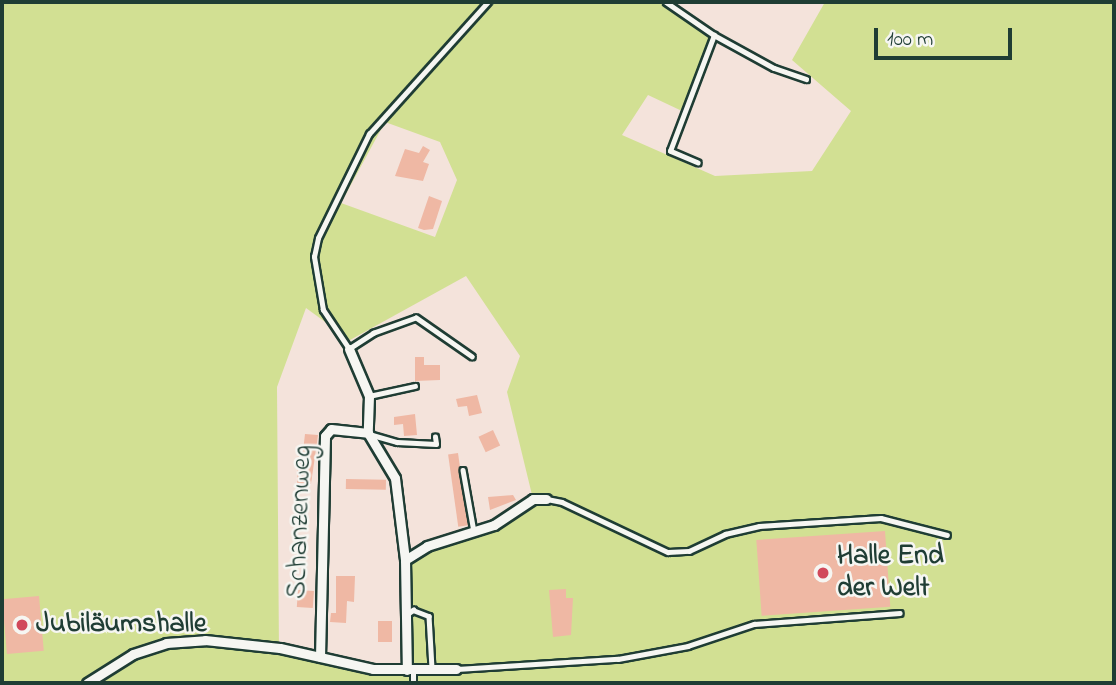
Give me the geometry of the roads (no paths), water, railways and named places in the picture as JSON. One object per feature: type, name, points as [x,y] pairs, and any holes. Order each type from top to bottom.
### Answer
[{"type":"street","points":[[349,349],[369,396],[368,433],[395,478],[405,560],[405,615],[410,670]]},
{"type":"street","name":"Schanzenweg","points":[[320,657],[325,436],[331,429],[368,433]]},
{"type":"street","points":[[405,560],[427,545],[474,533],[533,499],[546,499]]},
{"type":"street","points":[[87,683],[133,654],[166,643],[224,640],[320,657],[358,667],[456,669]]},
{"type":"lane","points":[[471,357],[416,318],[374,333],[349,349],[323,310],[314,257],[318,238],[369,134],[488,2]]},
{"type":"lane","points":[[666,2],[714,34],[774,68],[806,79]]},
{"type":"lane","points":[[698,163],[670,151],[714,34]]},
{"type":"lane","points":[[369,396],[415,386]]},
{"type":"lane","points":[[368,433],[397,442],[436,444],[435,438]]},
{"type":"lane","points":[[463,470],[474,533]]},
{"type":"lane","points":[[546,499],[562,502],[668,552],[689,551],[725,534],[759,526],[881,517],[947,535]]},
{"type":"lane","points":[[405,615],[413,610],[429,616],[432,669]]},
{"type":"lane","points":[[456,669],[618,659],[688,646],[754,624],[900,613]]},
{"type":"lane","points":[[410,670],[413,683]]},
{"type":"place","name":"Halle End der Welt","points":[[823,573]]},
{"type":"place","name":"Jubiläumshalle","points":[[22,625]]}]
